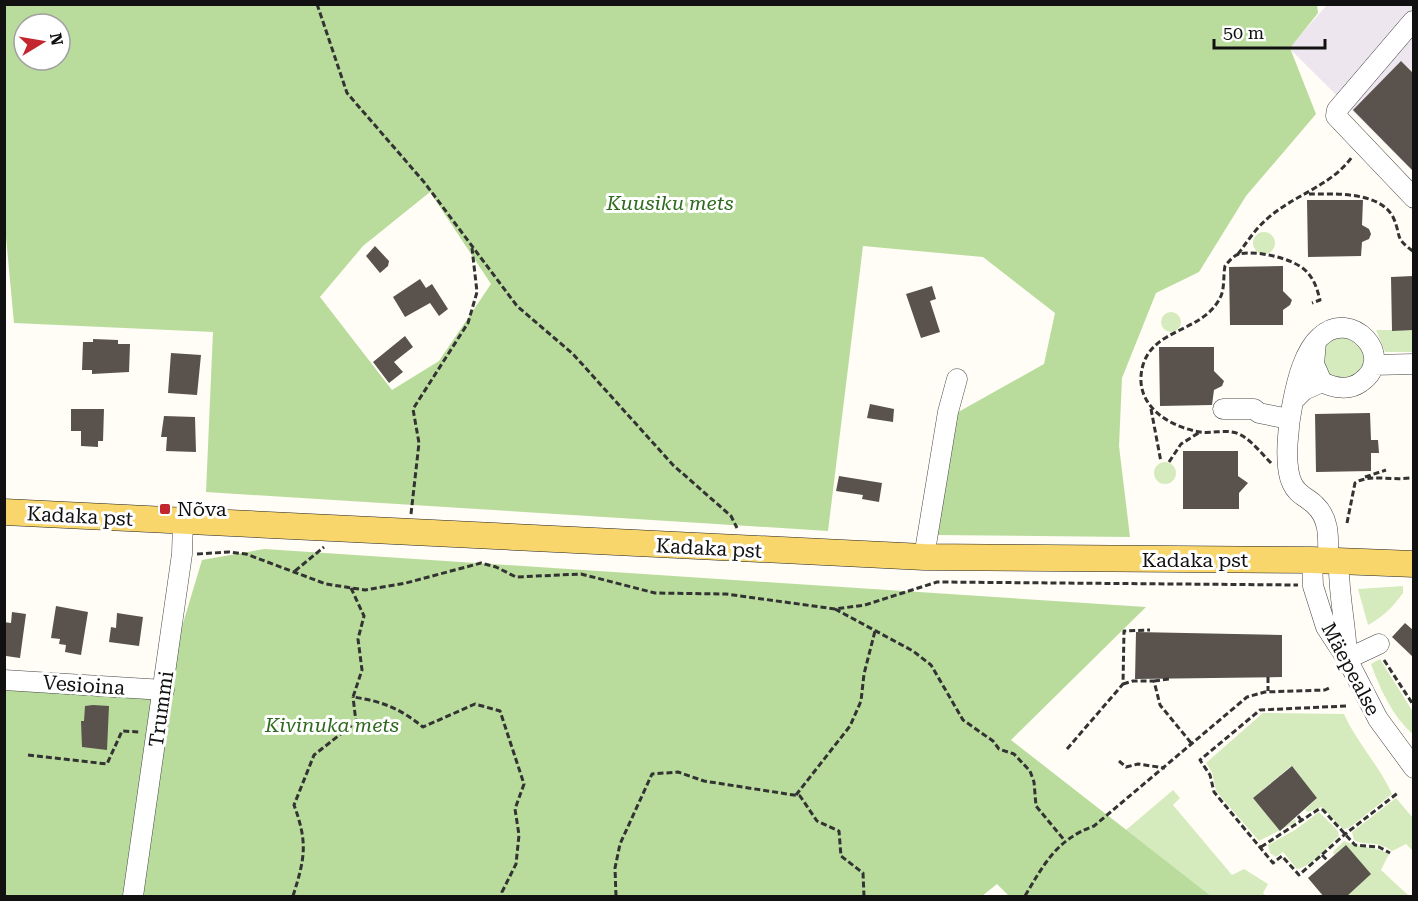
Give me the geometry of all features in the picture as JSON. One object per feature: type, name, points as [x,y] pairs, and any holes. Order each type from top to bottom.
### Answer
[{"type":"main road","name":"Kadaka pst","points":[[4,512],[924,557],[1413,564]]},
{"type":"street","points":[[1413,21],[1337,110],[1336,116],[1413,198]]},
{"type":"street","points":[[1291,410],[1304,390],[1322,382],[1342,388],[1354,386],[1364,380],[1373,365],[1373,348],[1361,332],[1346,327],[1330,330],[1316,342],[1298,377],[1291,410],[1288,472],[1299,494],[1315,505],[1327,523],[1326,561],[1346,626],[1347,659],[1379,644]]},
{"type":"street","points":[[1316,342],[1314,364],[1322,382]]},
{"type":"street","points":[[1373,365],[1413,364]]},
{"type":"street","points":[[924,557],[948,412],[957,379]]},
{"type":"street","points":[[1223,409],[1254,409],[1259,413],[1291,410]]},
{"type":"street","name":"Trummi","points":[[133,897],[164,690],[182,554],[183,521]]},
{"type":"street","name":"Mäepealse","points":[[1326,561],[1313,586],[1326,627],[1347,659],[1378,719],[1413,768]]},
{"type":"street","name":"Vesioina","points":[[4,680],[164,690]]},
{"type":"path","points":[[317,4],[347,93],[424,182],[517,306],[573,354],[674,465],[731,516],[751,550]]},
{"type":"path","points":[[1161,462],[1150,409],[1143,398],[1140,386],[1145,357],[1166,336],[1178,333],[1211,310],[1221,297],[1225,266],[1238,254],[1268,217],[1307,194],[1346,165],[1362,143]]},
{"type":"path","points":[[1307,194],[1347,195],[1376,202],[1393,217],[1399,242],[1413,252]]},
{"type":"path","points":[[409,533],[419,443],[412,409],[468,323],[477,292],[472,247]]},
{"type":"path","points":[[1238,254],[1253,253],[1290,261],[1304,269],[1316,283],[1320,300],[1312,303]]},
{"type":"path","points":[[1150,409],[1164,418],[1200,432],[1234,432],[1242,435],[1280,471]]},
{"type":"path","points":[[1169,462],[1181,444],[1200,432]]},
{"type":"path","points":[[1347,523],[1355,483],[1361,478],[1386,470]]},
{"type":"path","points":[[1361,478],[1403,480],[1413,477]]},
{"type":"path","points":[[295,571],[326,544]]},
{"type":"path","points":[[189,554],[229,552],[246,554],[326,584],[365,590],[406,583],[481,563],[496,567],[516,578],[580,574],[656,593],[726,594],[835,609],[865,605],[936,582],[1303,586]]},
{"type":"path","points":[[293,897],[303,856],[304,832],[294,805],[314,755],[356,722],[353,697],[362,670],[358,639],[364,616],[351,588]]},
{"type":"path","points":[[835,609],[913,651],[931,665],[963,720],[993,741],[999,748],[1014,754],[1030,771],[1034,782],[1036,806],[1065,841]]},
{"type":"path","points":[[1067,749],[1124,684],[1124,631],[1150,630]]},
{"type":"path","points":[[796,795],[850,726],[861,701],[864,674],[875,631]]},
{"type":"path","points":[[1268,677],[1268,691]]},
{"type":"path","points":[[1124,684],[1168,679]]},
{"type":"path","points":[[1154,681],[1160,705],[1193,744]]},
{"type":"path","points":[[1025,897],[1054,852],[1073,833],[1094,826],[1247,697],[1268,691],[1325,690],[1331,687]]},
{"type":"path","points":[[353,697],[376,700],[402,711],[423,727],[476,704],[500,711],[524,784],[515,809],[519,835],[516,864],[502,892],[503,897]]},
{"type":"path","points":[[1346,705],[1260,710],[1200,760],[1210,775],[1214,792],[1273,863],[1282,856],[1299,875],[1344,835],[1399,792]]},
{"type":"path","points":[[28,755],[107,764],[122,731],[157,734]]},
{"type":"path","points":[[1119,761],[1126,767],[1138,764],[1165,768]]},
{"type":"path","points":[[616,897],[615,868],[620,844],[652,774],[678,772],[704,781],[800,796],[817,821],[839,831],[841,856],[863,873],[864,897]]},
{"type":"path","points":[[1261,847],[1315,810],[1323,810],[1354,845],[1379,847],[1390,853]]},
{"type":"path","points":[[1298,816],[1302,821]]},
{"type":"path","points":[[1322,855],[1328,861]]},
{"type":"shaded area","points":[[1327,5],[1413,5],[1413,171],[1289,48]]},
{"type":"green space","name":"Kuusiku mets","points":[[4,5],[1317,5],[1318,13],[1290,48],[1316,114],[1246,196],[1199,272],[1156,293],[1122,378],[1119,446],[1130,537],[937,535],[953,415],[1044,364],[1055,313],[983,257],[863,246],[828,531],[206,492],[213,332],[14,323],[4,216]],"holes":[[[430,192],[491,284],[439,361],[392,390],[320,297],[363,246]]]},
{"type":"green space","points":[[1264,232],[1272,235],[1275,243],[1272,251],[1264,254],[1256,251],[1253,243],[1256,235]]},
{"type":"green space","points":[[1167,312],[1175,312],[1181,318],[1181,326],[1175,332],[1167,332],[1161,326],[1161,318]]},
{"type":"green space","points":[[1376,330],[1413,330],[1413,352],[1385,352]]},
{"type":"green space","points":[[1334,335],[1358,339],[1366,361],[1354,379],[1332,379],[1321,369],[1322,346]]},
{"type":"green space","points":[[1161,462],[1169,462],[1176,469],[1176,477],[1169,484],[1161,484],[1154,477],[1154,469]]},
{"type":"green space","name":"Kivinuka mets","points":[[264,549],[1146,607],[1011,740],[1211,896],[1009,896],[997,884],[982,896],[5,896],[4,680],[163,690],[202,560]]},
{"type":"green space","points":[[1403,586],[1403,593],[1391,607],[1368,625],[1358,589]]},
{"type":"green space","points":[[1380,659],[1413,712],[1413,734],[1393,711],[1379,683],[1371,664]]},
{"type":"green space","points":[[1263,713],[1344,714],[1392,794],[1349,828],[1343,829],[1322,807],[1308,812],[1305,810],[1317,798],[1291,766],[1253,798],[1280,830],[1295,819],[1296,822],[1259,841],[1216,791],[1212,772],[1206,763]]},
{"type":"green space","points":[[1173,790],[1180,798],[1173,805],[1232,875],[1244,869],[1268,884],[1263,893],[1266,896],[1211,896],[1126,830]]},
{"type":"green space","points":[[1396,798],[1413,818],[1413,851],[1406,844],[1392,851],[1381,845],[1354,840],[1352,832]]},
{"type":"green space","points":[[1319,812],[1338,831],[1339,836],[1314,860],[1297,869],[1283,852],[1276,857],[1270,853],[1268,845],[1295,830]]},
{"type":"green space","points":[[1344,841],[1389,854],[1381,870],[1409,896],[1346,896],[1346,845],[1334,855],[1333,852]]},
{"type":"building","points":[[1401,61],[1413,73],[1413,171],[1353,110]]},
{"type":"building","points":[[1307,200],[1363,200],[1362,225],[1369,229],[1371,234],[1369,239],[1362,242],[1361,256],[1308,257]]},
{"type":"building","points":[[375,246],[389,261],[388,266],[380,273],[366,256]]},
{"type":"building","points":[[1283,266],[1283,291],[1292,300],[1290,305],[1283,310],[1283,325],[1230,325],[1229,267]]},
{"type":"building","points":[[1413,276],[1413,330],[1392,331],[1391,277]]},
{"type":"building","points":[[420,279],[426,288],[432,284],[448,309],[439,316],[430,303],[405,317],[393,297]]},
{"type":"building","points":[[932,286],[936,299],[930,301],[940,332],[921,338],[906,294]]},
{"type":"building","points":[[405,336],[413,347],[394,362],[403,372],[389,383],[373,362]]},
{"type":"building","points":[[93,339],[118,340],[118,344],[130,344],[129,372],[92,374],[92,370],[82,370],[83,342],[93,342]]},
{"type":"building","points":[[1159,347],[1214,347],[1214,371],[1224,381],[1222,386],[1214,390],[1212,405],[1160,406]]},
{"type":"building","points":[[171,353],[201,355],[197,395],[168,393]]},
{"type":"building","points":[[870,404],[894,409],[893,422],[867,418]]},
{"type":"building","points":[[71,409],[104,409],[103,441],[98,441],[98,447],[81,446],[81,431],[71,431]]},
{"type":"building","points":[[1370,413],[1371,440],[1378,440],[1379,453],[1371,453],[1371,471],[1316,472],[1315,414]]},
{"type":"building","points":[[164,416],[195,417],[196,452],[166,451],[167,437],[161,437]]},
{"type":"building","points":[[1183,451],[1238,451],[1238,476],[1248,483],[1239,493],[1239,509],[1183,509]]},
{"type":"building","points":[[839,476],[882,483],[879,502],[862,499],[863,495],[836,491]]},
{"type":"building","points":[[56,606],[88,612],[81,655],[65,652],[66,645],[59,644],[60,639],[51,638]]},
{"type":"building","points":[[12,612],[26,614],[20,658],[6,656],[4,622],[11,623]]},
{"type":"building","points":[[117,613],[143,617],[139,646],[109,642],[111,627],[116,628]]},
{"type":"building","points":[[1405,623],[1413,630],[1413,657],[1392,637]]},
{"type":"building","points":[[1136,632],[1282,635],[1282,677],[1135,679]]},
{"type":"building","points":[[85,706],[109,706],[107,750],[82,747],[81,721],[84,721]]},
{"type":"building","points":[[1292,766],[1317,798],[1280,831],[1253,798]]},
{"type":"building","points":[[1346,845],[1371,874],[1346,897],[1324,897],[1308,878]]},
{"type":"place","name":"Nõva","points":[[165,509]]}]
